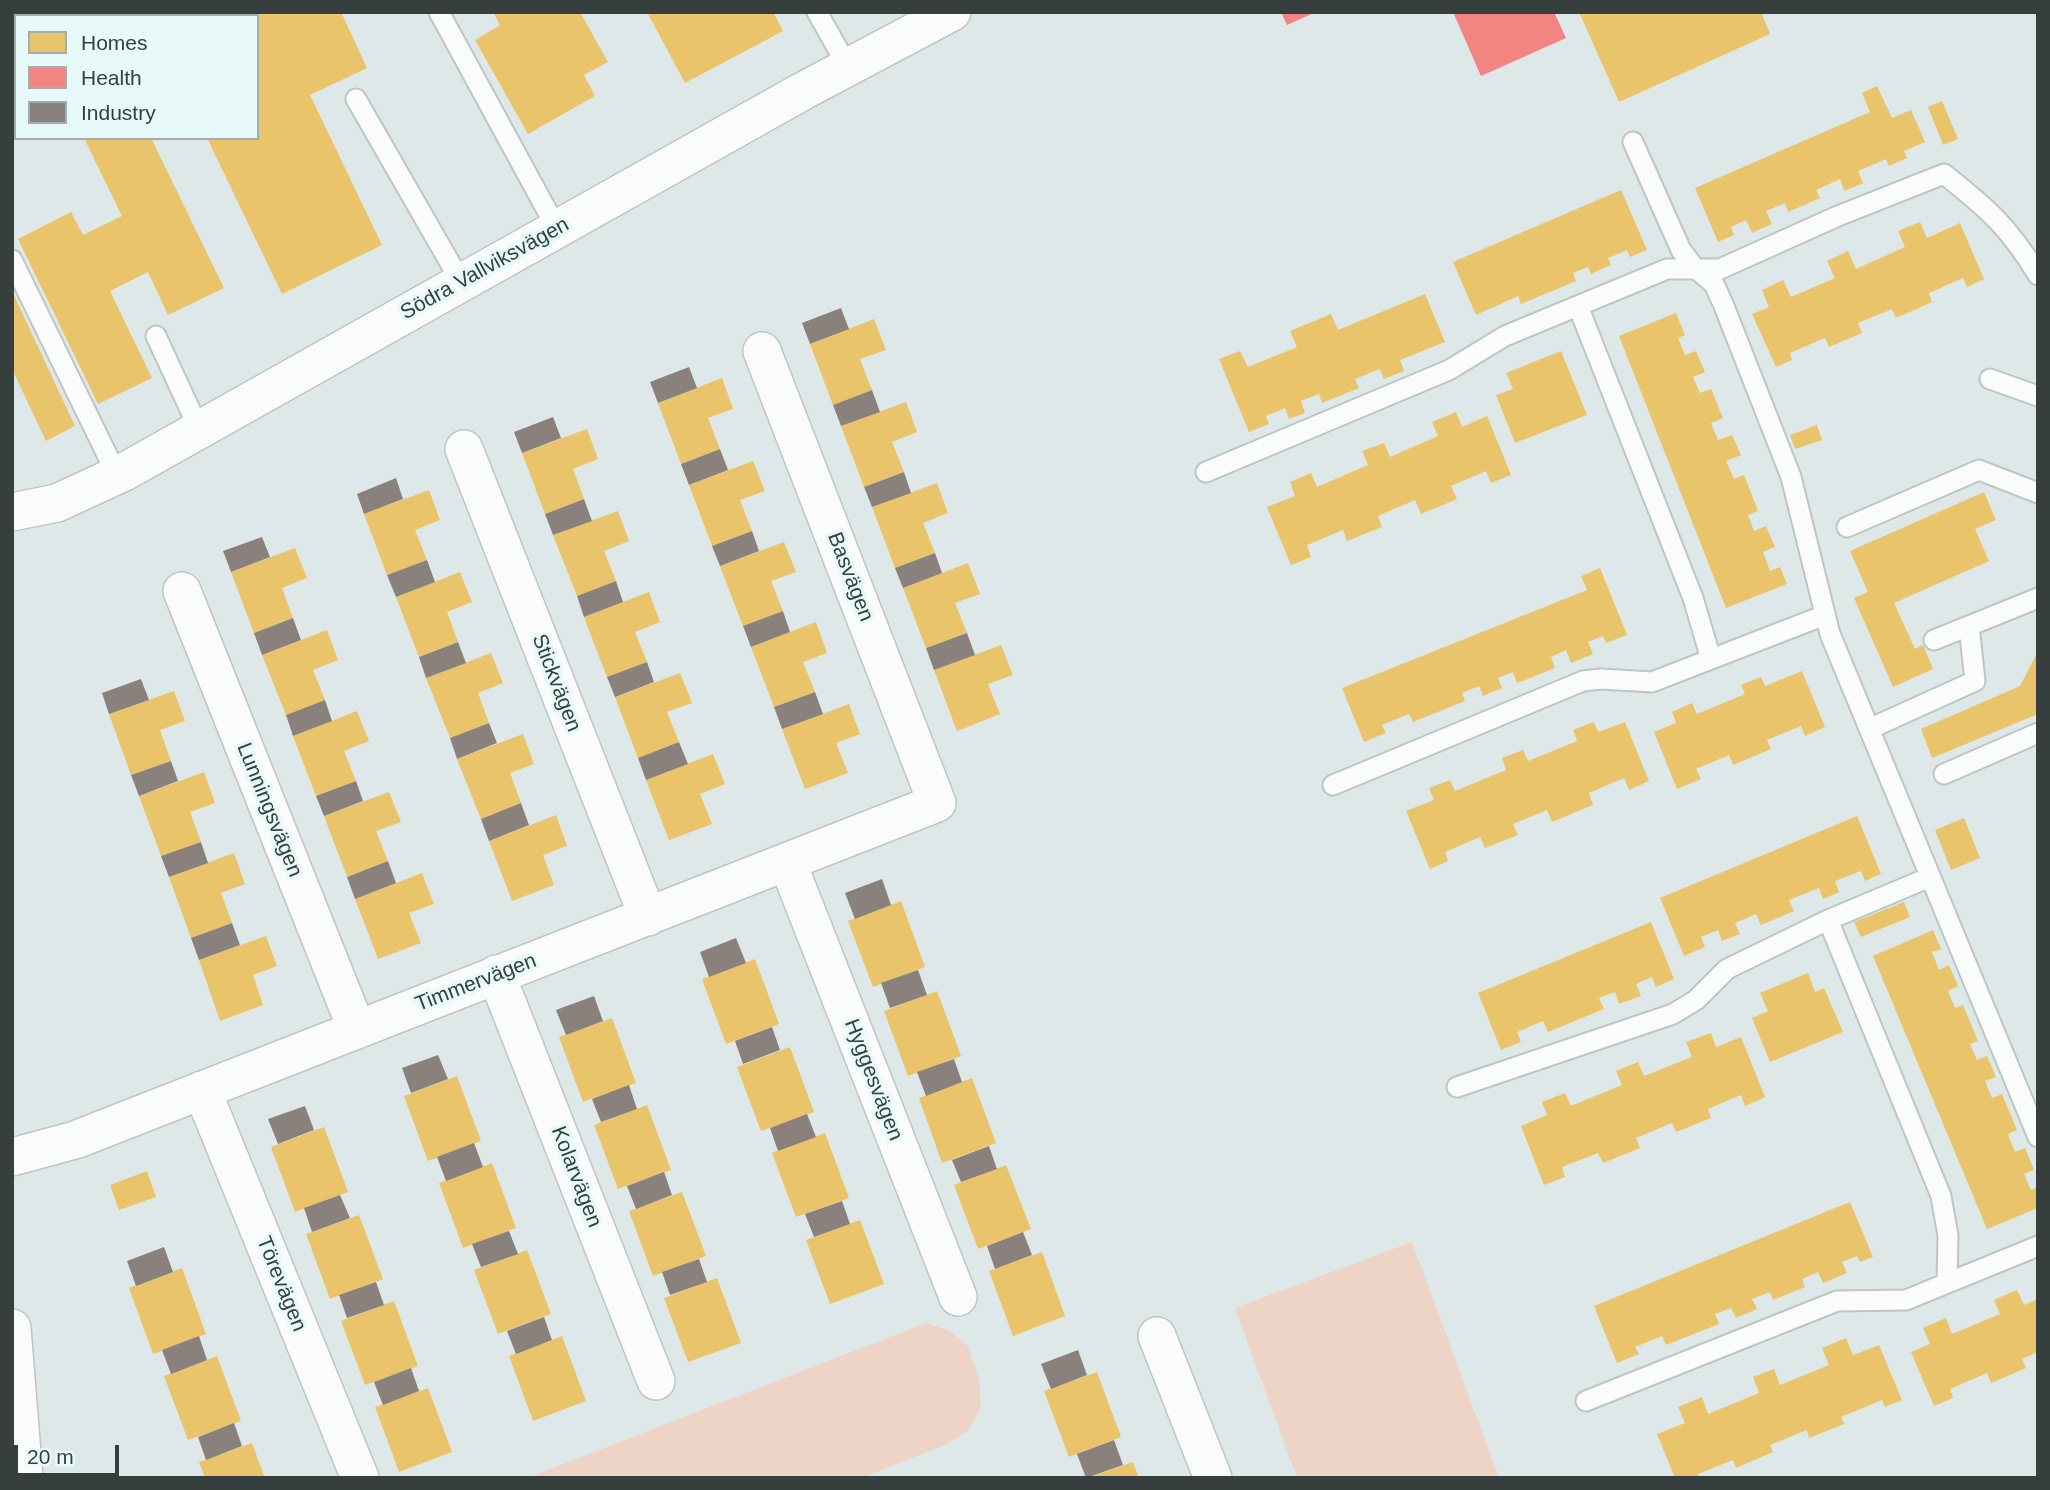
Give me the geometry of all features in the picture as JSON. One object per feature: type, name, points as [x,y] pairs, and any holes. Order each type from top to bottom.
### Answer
[{"type":"street","name":"Södra Vallviksvägen","points":[[12,512],[57,503],[117,475],[848,67],[952,12]]},
{"type":"street","name":"Basvägen","points":[[762,351],[937,803]]},
{"type":"street","name":"Stickvägen","points":[[464,449],[648,917]]},
{"type":"street","name":"Lunningsvägen","points":[[182,591],[357,1030]]},
{"type":"street","name":"Timmervägen","points":[[12,1157],[75,1140],[496,974],[789,864],[937,803]]},
{"type":"street","name":"Hyggesvägen","points":[[789,864],[958,1297]]},
{"type":"street","name":"Kolarvägen","points":[[496,974],[656,1381]]},
{"type":"street","name":"Törevägen","points":[[202,1090],[360,1478]]},
{"type":"street","points":[[12,1328],[24,1478]]},
{"type":"street","points":[[1157,1336],[1213,1478]]},
{"type":"lane","points":[[439,12],[557,229]]},
{"type":"lane","points":[[817,12],[848,67]]},
{"type":"lane","points":[[356,99],[461,282]]},
{"type":"lane","points":[[1633,142],[1682,250],[1694,267],[1714,284],[1791,477],[1825,615],[1869,729],[2038,1137]]},
{"type":"lane","points":[[1206,472],[1449,370],[1505,336],[1667,269],[1720,269],[1838,216],[1944,174],[1991,211],[2014,236],[2038,275]]},
{"type":"lane","points":[[12,260],[117,475]]},
{"type":"lane","points":[[1578,306],[1693,598],[1712,659]]},
{"type":"lane","points":[[156,336],[199,429]]},
{"type":"lane","points":[[1990,379],[2038,396]]},
{"type":"lane","points":[[1847,527],[1979,470],[2038,493]]},
{"type":"lane","points":[[1934,640],[2038,598]]},
{"type":"lane","points":[[1333,785],[1583,681],[1601,679],[1652,682],[1825,615]]},
{"type":"lane","points":[[1869,729],[1975,681],[1969,626]]},
{"type":"lane","points":[[1944,774],[2038,733]]},
{"type":"lane","points":[[1457,1087],[1673,1014],[1696,1000],[1727,969],[1828,920],[1930,877]]},
{"type":"lane","points":[[1828,920],[1941,1196],[1948,1236],[1947,1283]]},
{"type":"lane","points":[[1586,1401],[1837,1301],[1906,1300],[2038,1246]]},
{"type":"shaded area","points":[[1412,1242],[1499,1478],[1297,1478],[1235,1308]]},
{"type":"shaded area","points":[[926,1323],[948,1330],[967,1345],[979,1378],[981,1406],[968,1431],[945,1445],[861,1478],[527,1478]]},
{"type":"building: Homes","points":[[146,12],[341,12],[367,68],[310,95],[382,245],[282,294],[208,140],[259,140],[259,14]]},
{"type":"building: Homes","points":[[493,12],[580,12],[608,62],[584,75],[595,96],[528,134],[475,40],[500,25]]},
{"type":"building: Homes","points":[[647,12],[773,12],[783,31],[685,83]]},
{"type":"building: Homes","points":[[1579,12],[1761,12],[1770,34],[1619,102]]},
{"type":"building: Homes","points":[[1877,86],[1892,118],[1911,110],[1925,142],[1904,151],[1907,158],[1889,166],[1886,159],[1858,171],[1863,183],[1844,191],[1840,179],[1816,190],[1820,198],[1788,212],[1785,203],[1766,211],[1772,224],[1752,233],[1746,220],[1731,227],[1734,235],[1718,242],[1695,188],[1870,112],[1862,93]]},
{"type":"building: Homes","points":[[1942,101],[1958,139],[1943,145],[1928,107]]},
{"type":"building: Homes","points":[[85,140],[152,140],[224,288],[168,315],[148,272],[110,291],[152,378],[98,404],[18,239],[71,212],[83,235],[122,216]]},
{"type":"building: Homes","points":[[1621,190],[1647,250],[1630,257],[1627,250],[1608,258],[1611,265],[1591,274],[1588,267],[1573,273],[1576,281],[1521,304],[1518,296],[1476,315],[1453,262]]},
{"type":"building: Homes","points":[[1920,222],[1927,238],[1960,223],[1984,279],[1967,287],[1963,278],[1929,293],[1932,302],[1896,318],[1892,309],[1858,323],[1862,333],[1829,347],[1825,338],[1790,353],[1792,360],[1776,367],[1752,314],[1769,307],[1762,290],[1783,280],[1791,297],[1835,278],[1827,261],[1848,251],[1856,269],[1905,247],[1898,231]]},
{"type":"building: Homes","points":[[12,291],[75,426],[46,441],[12,369]]},
{"type":"building: Homes","points":[[1425,294],[1445,342],[1400,360],[1404,371],[1384,379],[1380,369],[1355,379],[1359,388],[1322,403],[1319,394],[1301,401],[1305,413],[1289,419],[1285,408],[1266,416],[1269,424],[1249,432],[1219,359],[1240,351],[1248,367],[1297,347],[1290,331],[1331,314],[1338,330]]},
{"type":"building: Homes","points":[[1676,313],[1685,335],[1678,338],[1685,355],[1696,351],[1705,372],[1693,377],[1700,393],[1711,389],[1723,418],[1711,423],[1718,440],[1732,435],[1741,455],[1726,461],[1734,479],[1744,475],[1758,511],[1748,515],[1754,531],[1766,526],[1775,547],[1763,552],[1770,571],[1780,567],[1787,584],[1726,608],[1619,336]]},
{"type":"building: Homes","points":[[874,319],[886,350],[860,359],[872,390],[833,405],[810,344]]},
{"type":"building: Homes","points":[[1561,351],[1587,415],[1515,443],[1496,395],[1513,389],[1506,373]]},
{"type":"building: Homes","points":[[722,378],[733,409],[708,418],[720,449],[681,464],[658,403]]},
{"type":"building: Homes","points":[[906,402],[917,432],[892,442],[904,472],[864,487],[841,426]]},
{"type":"building: Homes","points":[[1456,412],[1462,427],[1487,416],[1511,475],[1491,483],[1486,471],[1451,486],[1457,499],[1421,514],[1415,500],[1378,516],[1382,527],[1347,541],[1343,530],[1307,545],[1311,557],[1291,565],[1267,507],[1295,496],[1290,482],[1311,473],[1317,487],[1368,465],[1362,451],[1384,443],[1390,457],[1438,436],[1432,422]]},
{"type":"building: Homes","points":[[1817,425],[1822,440],[1795,449],[1790,435]]},
{"type":"building: Homes","points":[[587,429],[598,459],[573,469],[584,499],[545,514],[522,453]]},
{"type":"building: Homes","points":[[753,461],[765,491],[740,500],[752,531],[712,546],[689,485]]},
{"type":"building: Homes","points":[[937,483],[948,513],[923,523],[935,553],[895,568],[872,507]]},
{"type":"building: Homes","points":[[429,490],[440,520],[415,530],[427,560],[387,575],[364,514]]},
{"type":"building: Homes","points":[[1984,492],[1996,520],[1975,529],[1989,561],[1894,603],[1915,649],[1923,645],[1933,669],[1893,687],[1854,598],[1868,592],[1850,551]]},
{"type":"building: Homes","points":[[618,511],[629,541],[604,551],[616,581],[577,596],[553,535]]},
{"type":"building: Homes","points":[[784,542],[796,572],[771,581],[783,611],[743,626],[720,566]]},
{"type":"building: Homes","points":[[295,548],[307,578],[282,588],[293,618],[254,633],[231,572]]},
{"type":"building: Homes","points":[[968,563],[980,594],[955,603],[967,633],[926,648],[903,588]]},
{"type":"building: Homes","points":[[1600,568],[1627,635],[1606,643],[1603,636],[1588,642],[1593,654],[1571,663],[1566,650],[1551,657],[1555,668],[1517,683],[1513,672],[1498,678],[1502,688],[1483,696],[1479,686],[1462,693],[1465,701],[1413,722],[1409,714],[1382,725],[1386,733],[1364,742],[1342,688],[1587,590],[1581,576]]},
{"type":"building: Homes","points":[[460,572],[472,602],[447,612],[458,642],[419,657],[396,597]]},
{"type":"building: Homes","points":[[649,592],[660,622],[635,632],[647,662],[607,677],[584,617]]},
{"type":"building: Homes","points":[[816,622],[827,653],[803,662],[815,692],[774,707],[751,647]]},
{"type":"building: Homes","points":[[327,630],[338,660],[313,670],[325,700],[286,715],[262,655]]},
{"type":"building: Homes","points":[[1001,645],[1013,675],[988,684],[1000,714],[957,731],[934,670]]},
{"type":"building: Homes","points":[[2038,651],[2038,714],[1932,758],[1921,729],[2020,686]]},
{"type":"building: Homes","points":[[491,653],[503,683],[478,693],[489,723],[450,738],[426,678]]},
{"type":"building: Homes","points":[[1802,671],[1825,727],[1805,736],[1801,726],[1767,740],[1771,749],[1733,765],[1729,755],[1696,769],[1701,779],[1677,789],[1654,732],[1676,723],[1672,712],[1692,703],[1697,714],[1745,694],[1741,685],[1761,677],[1765,686]]},
{"type":"building: Homes","points":[[680,673],[692,703],[667,712],[679,742],[638,758],[615,697]]},
{"type":"building: Homes","points":[[174,691],[185,721],[160,730],[171,761],[131,775],[109,714]]},
{"type":"building: Homes","points":[[849,704],[860,734],[836,743],[848,773],[805,789],[782,729]]},
{"type":"building: Homes","points":[[357,711],[369,741],[344,751],[356,781],[316,796],[293,736]]},
{"type":"building: Homes","points":[[1594,722],[1598,732],[1625,722],[1649,781],[1629,790],[1624,778],[1589,793],[1593,805],[1552,822],[1547,810],[1513,824],[1518,835],[1485,848],[1480,837],[1445,852],[1448,861],[1430,869],[1406,811],[1434,800],[1429,788],[1450,780],[1455,791],[1506,770],[1502,758],[1523,750],[1528,761],[1577,741],[1573,730]]},
{"type":"building: Homes","points":[[523,734],[534,764],[510,773],[521,803],[481,819],[457,759]]},
{"type":"building: Homes","points":[[713,754],[725,784],[700,794],[712,824],[669,840],[646,780]]},
{"type":"building: Homes","points":[[204,772],[215,803],[190,812],[201,842],[161,856],[139,796]]},
{"type":"building: Homes","points":[[389,792],[401,822],[376,831],[388,861],[347,877],[324,816]]},
{"type":"building: Homes","points":[[556,815],[567,846],[543,855],[554,885],[512,901],[489,841]]},
{"type":"building: Homes","points":[[1857,816],[1881,874],[1865,881],[1861,871],[1835,881],[1839,892],[1823,899],[1819,888],[1789,900],[1794,911],[1761,925],[1756,914],[1735,923],[1740,934],[1722,941],[1718,930],[1701,937],[1705,947],[1684,956],[1660,898]]},
{"type":"building: Homes","points":[[1964,818],[1980,858],[1951,870],[1935,830]]},
{"type":"building: Homes","points":[[234,853],[245,884],[221,893],[232,923],[191,938],[169,877]]},
{"type":"building: Homes","points":[[422,873],[434,904],[409,913],[421,943],[378,959],[355,899]]},
{"type":"building: Homes","points":[[901,901],[925,967],[873,987],[848,921]]},
{"type":"building: Homes","points":[[1904,902],[1910,917],[1861,937],[1854,922]]},
{"type":"building: Homes","points":[[1651,922],[1674,979],[1656,987],[1652,977],[1636,984],[1641,996],[1619,1004],[1615,992],[1599,998],[1604,1009],[1548,1032],[1543,1021],[1517,1032],[1521,1042],[1501,1050],[1478,993]]},
{"type":"building: Homes","points":[[1933,930],[1941,949],[1932,952],[1939,970],[1949,965],[1958,986],[1948,991],[1955,1008],[1963,1005],[1978,1041],[1970,1044],[1977,1060],[1987,1056],[1996,1077],[1985,1081],[1992,1098],[2002,1094],[2017,1130],[2008,1134],[2015,1152],[2025,1148],[2034,1170],[2024,1174],[2031,1190],[2038,1187],[2038,1208],[1987,1229],[1873,956]]},
{"type":"building: Homes","points":[[266,936],[277,966],[253,975],[263,1005],[220,1021],[199,960]]},
{"type":"building: Homes","points":[[755,959],[779,1024],[726,1044],[702,979]]},
{"type":"building: Homes","points":[[1808,973],[1815,992],[1824,988],[1843,1032],[1770,1062],[1752,1018],[1768,1011],[1760,993]]},
{"type":"building: Homes","points":[[937,991],[961,1056],[908,1076],[884,1011]]},
{"type":"building: Homes","points":[[612,1018],[636,1083],[583,1102],[559,1037]]},
{"type":"building: Homes","points":[[1711,1033],[1716,1047],[1741,1037],[1765,1097],[1745,1106],[1741,1095],[1708,1109],[1711,1118],[1676,1132],[1672,1123],[1636,1138],[1640,1148],[1603,1163],[1598,1153],[1562,1167],[1565,1177],[1544,1185],[1521,1126],[1547,1115],[1542,1102],[1565,1093],[1571,1106],[1622,1085],[1616,1071],[1638,1062],[1644,1076],[1692,1057],[1686,1042]]},
{"type":"building: Homes","points":[[790,1047],[814,1112],[761,1131],[737,1067]]},
{"type":"building: Homes","points":[[457,1076],[481,1141],[428,1161],[404,1096]]},
{"type":"building: Homes","points":[[972,1078],[996,1143],[942,1163],[919,1098]]},
{"type":"building: Homes","points":[[647,1105],[671,1170],[618,1189],[594,1125]]},
{"type":"building: Homes","points":[[324,1127],[348,1192],[295,1212],[271,1147]]},
{"type":"building: Homes","points":[[825,1133],[849,1198],[796,1217],[772,1153]]},
{"type":"building: Homes","points":[[492,1163],[516,1228],[463,1248],[439,1183]]},
{"type":"building: Homes","points":[[1006,1165],[1031,1229],[978,1249],[954,1185]]},
{"type":"building: Homes","points":[[147,1171],[156,1197],[119,1210],[110,1185]]},
{"type":"building: Homes","points":[[682,1192],[706,1256],[653,1276],[629,1211]]},
{"type":"building: Homes","points":[[1850,1202],[1873,1257],[1860,1262],[1857,1256],[1842,1262],[1847,1273],[1823,1283],[1818,1272],[1802,1279],[1805,1287],[1773,1300],[1770,1292],[1752,1299],[1757,1309],[1736,1318],[1731,1308],[1715,1314],[1719,1324],[1666,1345],[1662,1336],[1635,1347],[1639,1354],[1617,1363],[1594,1306]]},
{"type":"building: Homes","points":[[359,1215],[383,1279],[330,1299],[306,1234]]},
{"type":"building: Homes","points":[[860,1220],[884,1284],[830,1304],[806,1240]]},
{"type":"building: Homes","points":[[527,1250],[551,1314],[498,1334],[474,1270]]},
{"type":"building: Homes","points":[[1042,1252],[1065,1316],[1013,1336],[989,1271]]},
{"type":"building: Homes","points":[[182,1268],[206,1334],[153,1354],[129,1288]]},
{"type":"building: Homes","points":[[717,1278],[741,1343],[688,1362],[664,1298]]},
{"type":"building: Homes","points":[[2017,1290],[2024,1305],[2038,1299],[2038,1352],[2022,1359],[2026,1368],[1991,1383],[1987,1373],[1950,1389],[1953,1398],[1934,1406],[1911,1352],[1930,1344],[1923,1328],[1946,1318],[1952,1334],[2000,1314],[1994,1300]]},
{"type":"building: Homes","points":[[394,1301],[418,1366],[365,1385],[341,1321]]},
{"type":"building: Homes","points":[[562,1336],[586,1401],[533,1421],[509,1356]]},
{"type":"building: Homes","points":[[1846,1338],[1853,1355],[1879,1345],[1902,1400],[1885,1407],[1882,1400],[1841,1417],[1844,1424],[1809,1438],[1807,1430],[1770,1445],[1773,1452],[1736,1468],[1733,1460],[1698,1474],[1699,1478],[1675,1478],[1657,1434],[1685,1423],[1678,1407],[1702,1397],[1708,1414],[1759,1393],[1753,1377],[1774,1369],[1780,1385],[1829,1365],[1822,1348]]},
{"type":"building: Homes","points":[[217,1356],[241,1421],[188,1440],[164,1376]]},
{"type":"building: Homes","points":[[1097,1372],[1121,1437],[1069,1457],[1044,1391]]},
{"type":"building: Homes","points":[[428,1388],[452,1452],[399,1472],[375,1407]]},
{"type":"building: Homes","points":[[252,1443],[265,1478],[205,1478],[199,1462]]},
{"type":"building: Homes","points":[[1133,1462],[1139,1478],[1090,1478],[1090,1477]]},
{"type":"building: Health","points":[[1281,12],[1316,12],[1287,25]]},
{"type":"building: Health","points":[[1453,12],[1554,12],[1566,38],[1481,76]]},
{"type":"building: Industry","points":[[841,308],[849,329],[810,344],[802,323]]},
{"type":"building: Industry","points":[[689,367],[697,388],[658,403],[650,382]]},
{"type":"building: Industry","points":[[872,390],[880,412],[841,426],[833,405]]},
{"type":"building: Industry","points":[[553,417],[561,438],[522,453],[514,432]]},
{"type":"building: Industry","points":[[720,449],[728,470],[689,485],[681,464]]},
{"type":"building: Industry","points":[[904,472],[911,493],[872,507],[864,487]]},
{"type":"building: Industry","points":[[396,478],[403,499],[364,514],[357,494]]},
{"type":"building: Industry","points":[[584,499],[592,521],[553,535],[545,514]]},
{"type":"building: Industry","points":[[752,531],[759,551],[720,566],[712,546]]},
{"type":"building: Industry","points":[[262,537],[270,557],[231,572],[223,551]]},
{"type":"building: Industry","points":[[935,553],[942,573],[903,588],[895,568]]},
{"type":"building: Industry","points":[[427,560],[435,582],[396,597],[387,575]]},
{"type":"building: Industry","points":[[616,581],[623,602],[584,617],[577,596]]},
{"type":"building: Industry","points":[[783,611],[790,632],[751,647],[743,626]]},
{"type":"building: Industry","points":[[293,618],[301,640],[262,655],[254,633]]},
{"type":"building: Industry","points":[[967,633],[975,655],[934,670],[926,648]]},
{"type":"building: Industry","points":[[458,642],[466,663],[426,678],[419,657]]},
{"type":"building: Industry","points":[[647,662],[654,682],[615,697],[607,677]]},
{"type":"building: Industry","points":[[141,679],[149,700],[109,714],[102,693]]},
{"type":"building: Industry","points":[[815,692],[823,714],[782,729],[774,707]]},
{"type":"building: Industry","points":[[325,700],[332,721],[293,736],[286,715]]},
{"type":"building: Industry","points":[[489,723],[497,743],[457,759],[450,738]]},
{"type":"building: Industry","points":[[679,742],[688,764],[646,780],[638,758]]},
{"type":"building: Industry","points":[[171,761],[178,781],[139,796],[131,775]]},
{"type":"building: Industry","points":[[356,781],[363,801],[324,816],[316,796]]},
{"type":"building: Industry","points":[[521,803],[529,825],[489,841],[481,819]]},
{"type":"building: Industry","points":[[201,842],[208,863],[169,877],[161,856]]},
{"type":"building: Industry","points":[[388,861],[396,883],[355,899],[347,877]]},
{"type":"building: Industry","points":[[882,879],[891,905],[855,919],[845,893]]},
{"type":"building: Industry","points":[[232,923],[240,945],[199,960],[191,938]]},
{"type":"building: Industry","points":[[736,938],[746,963],[709,977],[700,952]]},
{"type":"building: Industry","points":[[918,970],[927,995],[890,1008],[881,983]]},
{"type":"building: Industry","points":[[594,996],[603,1021],[566,1035],[556,1010]]},
{"type":"building: Industry","points":[[772,1027],[780,1050],[743,1064],[735,1041]]},
{"type":"building: Industry","points":[[438,1055],[448,1079],[411,1093],[402,1068]]},
{"type":"building: Industry","points":[[954,1059],[962,1082],[926,1096],[917,1072]]},
{"type":"building: Industry","points":[[629,1085],[637,1109],[601,1122],[592,1099]]},
{"type":"building: Industry","points":[[305,1106],[314,1130],[278,1144],[268,1119]]},
{"type":"building: Industry","points":[[807,1114],[816,1137],[778,1151],[770,1128]]},
{"type":"building: Industry","points":[[474,1143],[483,1167],[446,1181],[437,1157]]},
{"type":"building: Industry","points":[[989,1146],[997,1169],[961,1182],[952,1160]]},
{"type":"building: Industry","points":[[664,1172],[672,1195],[636,1209],[627,1186]]},
{"type":"building: Industry","points":[[340,1195],[350,1218],[312,1232],[304,1208]]},
{"type":"building: Industry","points":[[842,1201],[850,1224],[814,1237],[805,1214]]},
{"type":"building: Industry","points":[[509,1231],[518,1254],[481,1267],[472,1244]]},
{"type":"building: Industry","points":[[1023,1232],[1032,1255],[995,1269],[987,1246]]},
{"type":"building: Industry","points":[[164,1247],[173,1272],[136,1286],[127,1261]]},
{"type":"building: Industry","points":[[699,1259],[707,1282],[670,1295],[662,1272]]},
{"type":"building: Industry","points":[[376,1282],[384,1305],[347,1318],[339,1295]]},
{"type":"building: Industry","points":[[544,1317],[552,1340],[516,1354],[507,1331]]},
{"type":"building: Industry","points":[[199,1336],[207,1360],[171,1374],[162,1350]]},
{"type":"building: Industry","points":[[1078,1350],[1087,1375],[1051,1389],[1041,1364]]},
{"type":"building: Industry","points":[[411,1368],[419,1391],[383,1405],[374,1382]]},
{"type":"building: Industry","points":[[234,1423],[242,1446],[206,1460],[198,1437]]},
{"type":"building: Industry","points":[[1114,1440],[1123,1465],[1086,1478],[1077,1454]]}]
